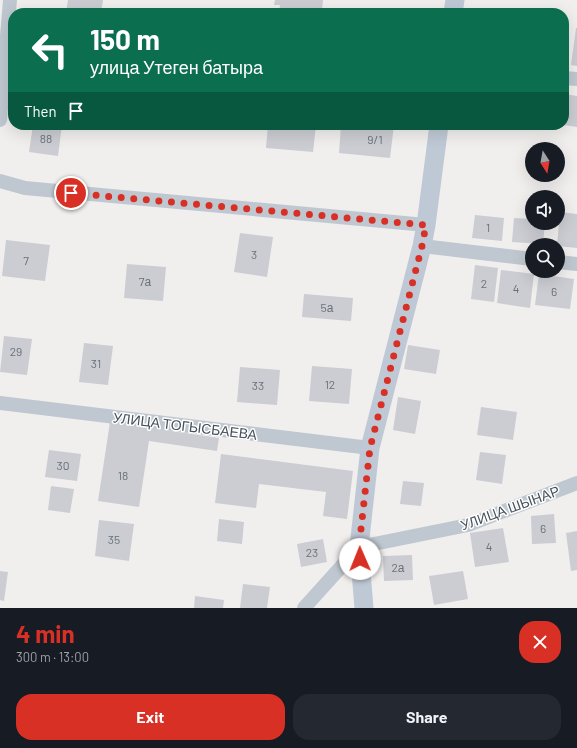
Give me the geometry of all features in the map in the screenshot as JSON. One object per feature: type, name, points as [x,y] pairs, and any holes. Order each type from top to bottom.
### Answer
[{"type":"street","points":[[0,120],[8,24]]},
{"type":"street","points":[[364,608],[359,547],[370,448],[422,246],[438,130]]},
{"type":"street","points":[[0,182],[25,188],[426,225]]},
{"type":"street","points":[[422,246],[525,257]]},
{"type":"street","points":[[565,263],[577,264]]},
{"type":"street","name":"УЛИЦА ТОГЫСБАЕВА","points":[[0,404],[370,448]]},
{"type":"street","name":"УЛИЦА ШЫНАР","points":[[359,547],[468,525],[577,483]]},
{"type":"street","points":[[304,608],[359,547]]},
{"type":"building","points":[[68,0],[103,0],[102,8],[67,8]]},
{"type":"building","points":[[275,0],[323,0],[322,8],[280,8],[280,5],[274,5]]},
{"type":"building","points":[[577,28],[577,66],[571,65]]},
{"type":"building","points":[[569,95],[577,96],[577,127],[569,126]]},
{"type":"building","points":[[32,130],[61,130],[58,156],[29,152]]},
{"type":"building","points":[[268,130],[315,130],[313,152],[266,148]]},
{"type":"building","points":[[341,130],[393,130],[390,158],[339,153]]},
{"type":"building","points":[[565,213],[577,214],[577,248],[565,247],[565,238],[558,238],[558,230],[565,230]]},
{"type":"building","points":[[475,215],[504,218],[502,241],[472,238]]},
{"type":"building","points":[[514,218],[525,219],[525,230],[544,230],[544,238],[525,238],[525,243],[512,242]]},
{"type":"building","points":[[240,233],[273,237],[267,277],[234,272]]},
{"type":"building","points":[[6,240],[50,245],[45,281],[2,276]]},
{"type":"building","points":[[127,264],[166,267],[163,301],[124,298]]},
{"type":"building","points":[[475,265],[498,268],[494,302],[471,299]]},
{"type":"building","points":[[501,270],[525,273],[525,278],[534,278],[530,308],[497,303]]},
{"type":"building","points":[[538,278],[574,279],[570,309],[535,305]]},
{"type":"building","points":[[304,294],[353,298],[351,321],[302,317]]},
{"type":"building","points":[[4,336],[32,339],[27,375],[0,372]]},
{"type":"building","points":[[84,343],[113,346],[108,385],[79,382]]},
{"type":"building","points":[[408,345],[440,350],[436,374],[404,369]]},
{"type":"building","points":[[312,366],[352,369],[349,404],[309,401]]},
{"type":"building","points":[[240,367],[280,370],[277,405],[237,402]]},
{"type":"building","points":[[398,397],[421,401],[415,434],[393,430]]},
{"type":"building","points":[[481,407],[517,412],[513,440],[477,435]]},
{"type":"building","points":[[110,422],[219,438],[217,451],[149,441],[139,507],[98,501]]},
{"type":"building","points":[[49,450],[81,454],[77,481],[45,477]]},
{"type":"building","points":[[480,452],[506,455],[502,484],[476,480]]},
{"type":"building","points":[[221,454],[353,471],[347,519],[323,516],[326,492],[259,484],[256,508],[215,503]]},
{"type":"building","points":[[403,481],[424,483],[421,506],[400,504]]},
{"type":"building","points":[[51,486],[74,489],[70,513],[48,510]]},
{"type":"building","points":[[554,514],[556,543],[532,544],[531,516]]},
{"type":"building","points":[[219,519],[244,522],[242,544],[217,541]]},
{"type":"building","points":[[99,520],[134,524],[129,561],[95,556]]},
{"type":"building","points":[[503,528],[509,562],[475,567],[470,533]]},
{"type":"building","points":[[577,531],[577,570],[571,571],[566,533]]},
{"type":"building","points":[[323,539],[327,562],[301,567],[297,544]]},
{"type":"building","points":[[412,555],[413,580],[384,581],[383,556]]},
{"type":"building","points":[[0,571],[8,572],[4,601],[0,600]]},
{"type":"building","points":[[463,571],[468,599],[434,605],[429,576]]},
{"type":"building","points":[[243,584],[270,587],[267,608],[240,608]]},
{"type":"building","points":[[195,596],[224,600],[223,608],[194,608]]},
{"type":"route","points":[[71,193],[426,225],[422,246],[370,448],[359,547],[360,559]]}]
